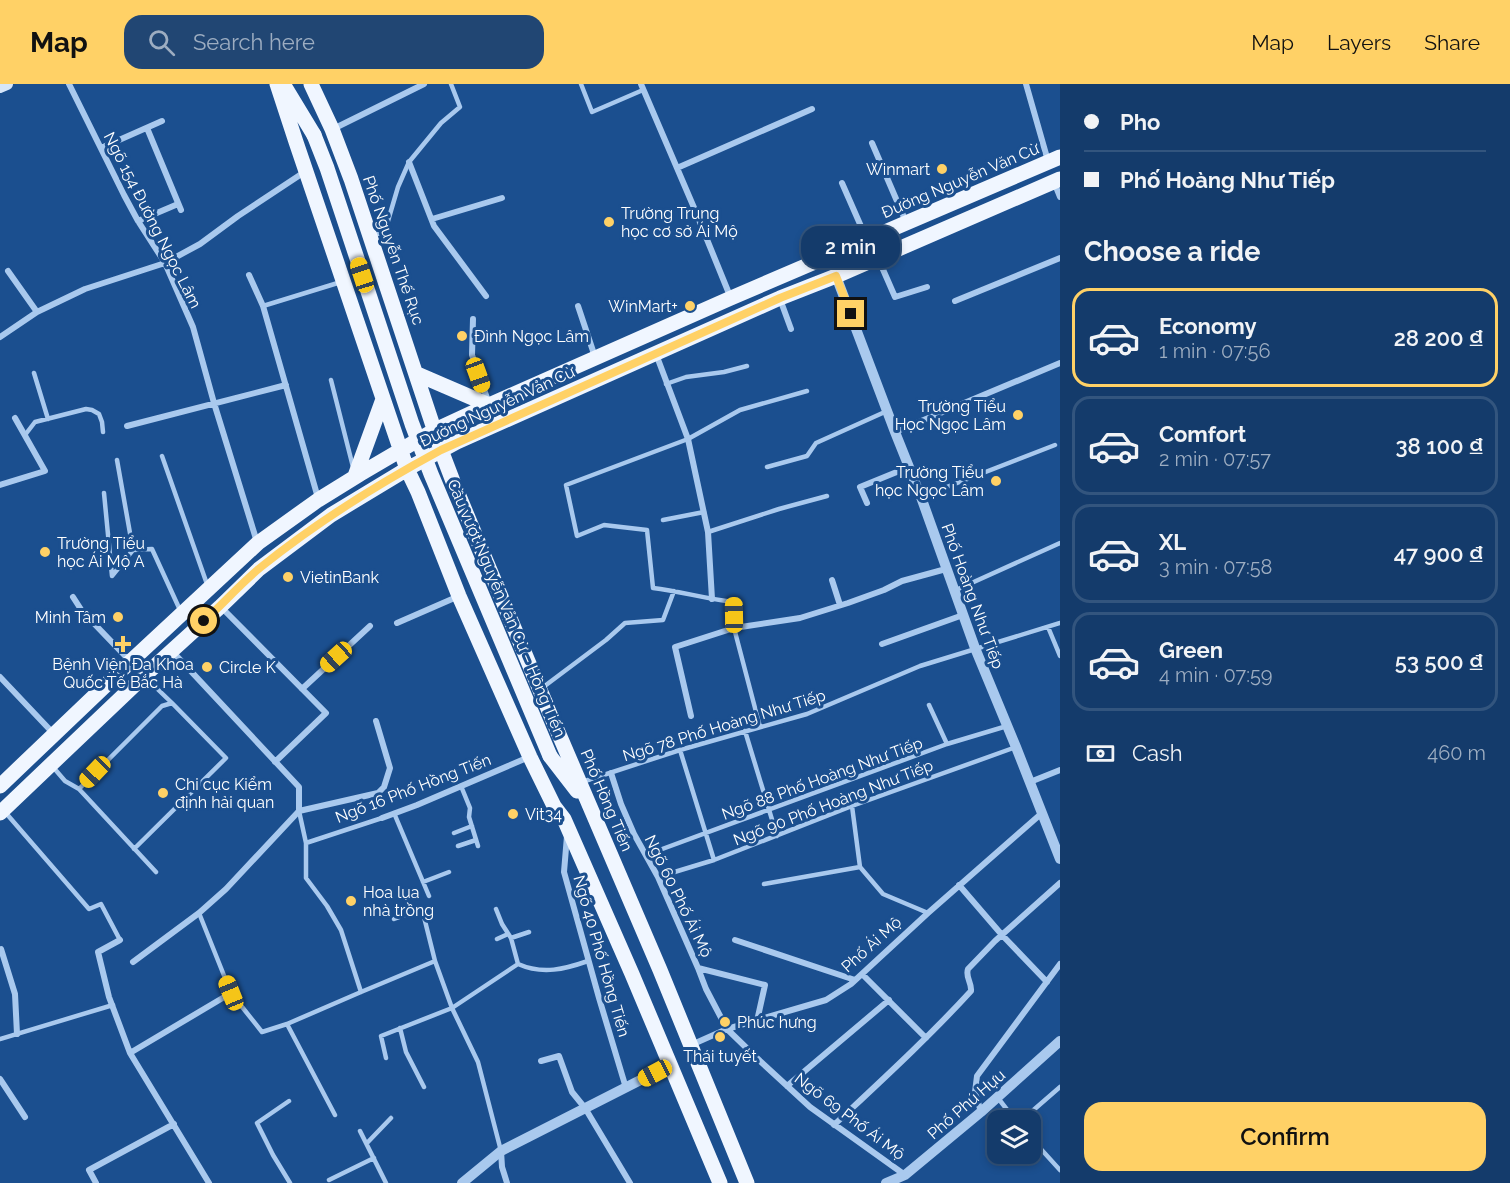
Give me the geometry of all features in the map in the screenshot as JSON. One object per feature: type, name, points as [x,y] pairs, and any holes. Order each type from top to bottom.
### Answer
[{"type":"main road","points":[[0,87],[7,84]]},
{"type":"main road","points":[[277,84],[407,469],[459,596],[530,757],[565,824],[632,974],[720,1183]]},
{"type":"main road","points":[[283,84],[314,135]]},
{"type":"main road","points":[[303,84],[314,135]]},
{"type":"main road","name":"Phố Nguyễn Thế Rục","points":[[311,84],[332,129],[351,179],[435,430]]},
{"type":"main road","name":"Cầu vượt Nguyễn Văn Cừ – Hồng Tiến","points":[[314,135],[431,474],[550,756]]},
{"type":"main road","name":"Đường Nguyễn Văn Cừ","points":[[0,786],[258,543],[355,476],[435,430],[489,405],[1054,159]]},
{"type":"main road","name":"Đường Nguyễn Văn Cừ","points":[[1,811],[259,569],[322,522],[407,469],[441,450],[780,298],[1057,180]]},
{"type":"main road","points":[[417,374],[489,405]]},
{"type":"main road","points":[[355,476],[383,399]]},
{"type":"main road","name":"Phố Hồng Tiến","points":[[435,430],[476,540],[660,970],[747,1183]]},
{"type":"main road","points":[[550,756],[591,808]]},
{"type":"main road","points":[[550,756],[565,824]]},
{"type":"street","name":"Ngõ 154 Đường Ngọc Lâm","points":[[69,84],[138,221],[165,263],[193,327],[258,543]]},
{"type":"street","points":[[332,129],[424,84]]},
{"type":"street","points":[[1026,84],[1054,159]]},
{"type":"street","points":[[642,87],[731,298]]},
{"type":"street","points":[[677,168],[812,110]]},
{"type":"street","points":[[101,148],[162,121]]},
{"type":"street","points":[[138,221],[179,207],[147,128]]},
{"type":"street","points":[[872,143],[907,223]]},
{"type":"street","points":[[410,162],[434,226],[486,296]]},
{"type":"street","points":[[0,337],[37,312],[85,289],[165,263],[200,244],[307,171]]},
{"type":"street","points":[[1057,180],[1060,197]]},
{"type":"street","points":[[842,183],[867,240]]},
{"type":"street","points":[[432,219],[502,198]]},
{"type":"street","points":[[878,257],[895,297],[927,286]]},
{"type":"street","points":[[955,301],[1060,258]]},
{"type":"street","points":[[8,270],[37,312]]},
{"type":"street","points":[[249,276],[263,306],[318,500]]},
{"type":"street","name":"Phố Hoàng Như Tiếp","points":[[836,276],[921,497],[975,648],[1042,813],[1056,837],[1060,859]]},
{"type":"street","points":[[780,298],[791,329]]},
{"type":"street","points":[[578,306],[595,357]]},
{"type":"street","points":[[473,319],[472,355],[489,405]]},
{"type":"street","points":[[656,354],[688,440],[708,532],[712,600]]},
{"type":"street","points":[[895,432],[1060,363]]},
{"type":"street","points":[[127,426],[286,385]]},
{"type":"street","points":[[0,485],[45,471],[15,418]]},
{"type":"street","points":[[867,503],[860,487],[909,466]]},
{"type":"street","points":[[691,716],[675,648],[734,628],[800,618],[884,590],[902,581],[946,569]]},
{"type":"street","points":[[832,580],[840,605]]},
{"type":"street","points":[[397,623],[459,596]]},
{"type":"street","points":[[73,597],[82,611],[130,662]]},
{"type":"street","points":[[220,607],[326,713],[275,762]]},
{"type":"street","points":[[882,644],[963,615]]},
{"type":"street","points":[[302,689],[370,626]]},
{"type":"street","points":[[172,651],[299,787],[299,811]]},
{"type":"street","points":[[0,677],[55,734]]},
{"type":"street","points":[[0,689],[6,684]]},
{"type":"street","points":[[133,962],[199,913],[226,889],[299,811],[378,793],[384,787],[390,768],[376,721]]},
{"type":"street","name":"Ngõ 16 Phố Hồng Tiến","points":[[382,818],[530,757]]},
{"type":"street","points":[[1030,782],[1060,770]]},
{"type":"street","name":"Ngõ 60 Phố Ái Mộ","points":[[611,772],[621,804],[658,877],[706,989],[727,1029]]},
{"type":"street","name":"Phố Ái Mộ","points":[[691,1046],[727,1029],[826,1000],[862,974],[1042,813]]},
{"type":"street","name":"Ngõ 40 Phố Hồng Tiến","points":[[565,824],[564,872],[626,1088]]},
{"type":"street","points":[[834,1125],[903,1061],[971,991],[967,970],[1060,883]]},
{"type":"street","points":[[959,885],[1047,982]]},
{"type":"street","points":[[120,940],[98,952],[105,984],[129,1053],[209,1183]]},
{"type":"street","points":[[735,940],[855,980]]},
{"type":"street","points":[[1,949],[15,994],[17,1034]]},
{"type":"street","points":[[981,1112],[975,1092],[977,1076],[1060,964]]},
{"type":"street","points":[[698,968],[765,985],[757,1021]]},
{"type":"street","points":[[862,974],[926,1038]]},
{"type":"street","points":[[129,1053],[231,993]]},
{"type":"street","points":[[787,1086],[889,1000]]},
{"type":"street","name":"Ngõ 69 Phố Ái Mộ","points":[[727,1029],[810,1107],[906,1175]]},
{"type":"street","name":"Phố Phú Hựu","points":[[886,1183],[906,1175],[998,1098],[1060,1041]]},
{"type":"street","points":[[541,1061],[559,1056],[572,1092],[585,1108],[630,1183]]},
{"type":"street","points":[[462,1183],[501,1151],[670,1065]]},
{"type":"street","points":[[0,1079],[25,1117]]},
{"type":"street","points":[[96,1183],[88,1170],[174,1124]]},
{"type":"street","points":[[501,1151],[502,1167],[507,1183]]},
{"type":"lane","points":[[371,237],[385,231],[398,187],[410,162],[441,123],[460,107],[451,84]]},
{"type":"lane","points":[[581,84],[592,112],[642,87]]},
{"type":"lane","points":[[263,306],[344,282]]},
{"type":"lane","points":[[666,384],[686,377],[724,372],[747,366]]},
{"type":"lane","points":[[34,373],[48,419]]},
{"type":"lane","points":[[331,380],[355,476]]},
{"type":"lane","points":[[760,727],[734,628],[734,602],[653,588],[647,530],[604,525],[577,536],[566,485],[688,440],[740,410],[807,391]]},
{"type":"lane","points":[[25,435],[35,422],[86,409],[99,414],[103,432]]},
{"type":"lane","points":[[767,467],[807,456],[816,443],[887,411]]},
{"type":"lane","points":[[921,497],[1055,445]]},
{"type":"lane","points":[[162,456],[208,588]]},
{"type":"lane","points":[[117,460],[133,550]]},
{"type":"lane","points":[[104,493],[112,576],[133,550],[152,549],[182,614]]},
{"type":"lane","points":[[708,532],[827,496]]},
{"type":"lane","points":[[663,520],[704,512]]},
{"type":"lane","points":[[954,591],[1060,543]]},
{"type":"lane","points":[[540,690],[625,623],[663,620],[674,591]]},
{"type":"lane","name":"Ngõ 78 Phố Hoàng Như Tiếp","points":[[580,783],[680,750],[807,714],[920,666],[1060,622]]},
{"type":"lane","points":[[1048,627],[1060,656]]},
{"type":"lane","points":[[134,849],[226,758],[144,676]]},
{"type":"lane","points":[[79,789],[162,706],[172,703]]},
{"type":"lane","points":[[929,705],[946,744]]},
{"type":"lane","name":"Ngõ 88 Phố Hoàng Như Tiếp","points":[[646,855],[946,744],[1007,726]]},
{"type":"lane","points":[[745,731],[777,836]]},
{"type":"lane","name":"Ngõ 90 Phố Hoàng Như Tiếp","points":[[658,877],[714,860],[852,806],[1016,747]]},
{"type":"lane","points":[[680,750],[714,860]]},
{"type":"lane","points":[[51,765],[65,781],[79,789],[156,873]]},
{"type":"lane","points":[[458,846],[477,843],[469,817],[470,808],[461,786]]},
{"type":"lane","points":[[852,806],[860,867],[883,894],[928,913]]},
{"type":"lane","points":[[1,811],[89,909],[101,904],[120,940]]},
{"type":"lane","points":[[299,811],[306,843],[306,878],[341,930],[361,992]]},
{"type":"lane","points":[[394,813],[429,896]]},
{"type":"lane","name":"Ngõ 16 Phố Hồng Tiến","points":[[306,843],[382,818]]},
{"type":"lane","points":[[454,833],[472,826]]},
{"type":"lane","points":[[764,884],[860,867]]},
{"type":"lane","points":[[423,882],[449,872]]},
{"type":"lane","points":[[394,919],[422,909],[435,962],[452,1008],[478,1062],[501,1151]]},
{"type":"lane","points":[[496,909],[510,936],[518,964],[526,968],[552,971],[588,961]]},
{"type":"lane","points":[[199,913],[231,993],[262,1032],[287,1024],[435,962]]},
{"type":"lane","points":[[497,939],[529,932]]},
{"type":"lane","points":[[386,1058],[381,1036],[452,1008],[518,964]]},
{"type":"lane","points":[[0,1039],[112,1005]]},
{"type":"lane","points":[[287,1024],[335,1115]]},
{"type":"lane","points":[[400,1028],[406,1052],[424,1088]]},
{"type":"lane","points":[[1034,1110],[1060,1087]]},
{"type":"lane","points":[[998,1098],[1007,1110]]},
{"type":"lane","points":[[289,1101],[257,1123],[290,1183]]},
{"type":"lane","points":[[367,1143],[391,1118]]},
{"type":"lane","points":[[360,1131],[386,1183]]},
{"type":"lane","points":[[1041,1149],[1060,1170]]},
{"type":"lane","points":[[329,1180],[374,1158]]},
{"type":"place","name":"Winmart","points":[[942,169]]},
{"type":"place","name":"Trường Trung học cơ sở Ái Mộ","points":[[609,222]]},
{"type":"place","name":"WinMart+","points":[[690,306]]},
{"type":"place","name":"Đình Ngọc Lâm","points":[[462,336]]},
{"type":"place","name":"Trường Tiểu Học Ngọc Lâm","points":[[1018,415]]},
{"type":"place","name":"Trường Tiểu học Ngọc Lâm","points":[[996,481]]},
{"type":"place","name":"Trường Tiểu học Ái Mộ A","points":[[45,552]]},
{"type":"place","name":"VietinBank","points":[[288,577]]},
{"type":"place","name":"Minh Tâm","points":[[118,617]]},
{"type":"place","name":"Bệnh Viện Đa Khoa Quốc Tế Bắc Hà","points":[[123,644]]},
{"type":"place","name":"Circle K","points":[[207,667]]},
{"type":"place","name":"Chi cục Kiểm định hải quan","points":[[163,793]]},
{"type":"place","name":"Vit34","points":[[513,814]]},
{"type":"place","name":"Hoa lụa nhà trồng","points":[[351,901]]},
{"type":"place","name":"Phúc hưng","points":[[725,1022]]},
{"type":"place","name":"Thái tuyết","points":[[720,1037]]},
{"type":"route","points":[[204,621],[259,569],[331,515],[441,450],[780,298],[836,276],[851,314]]}]
